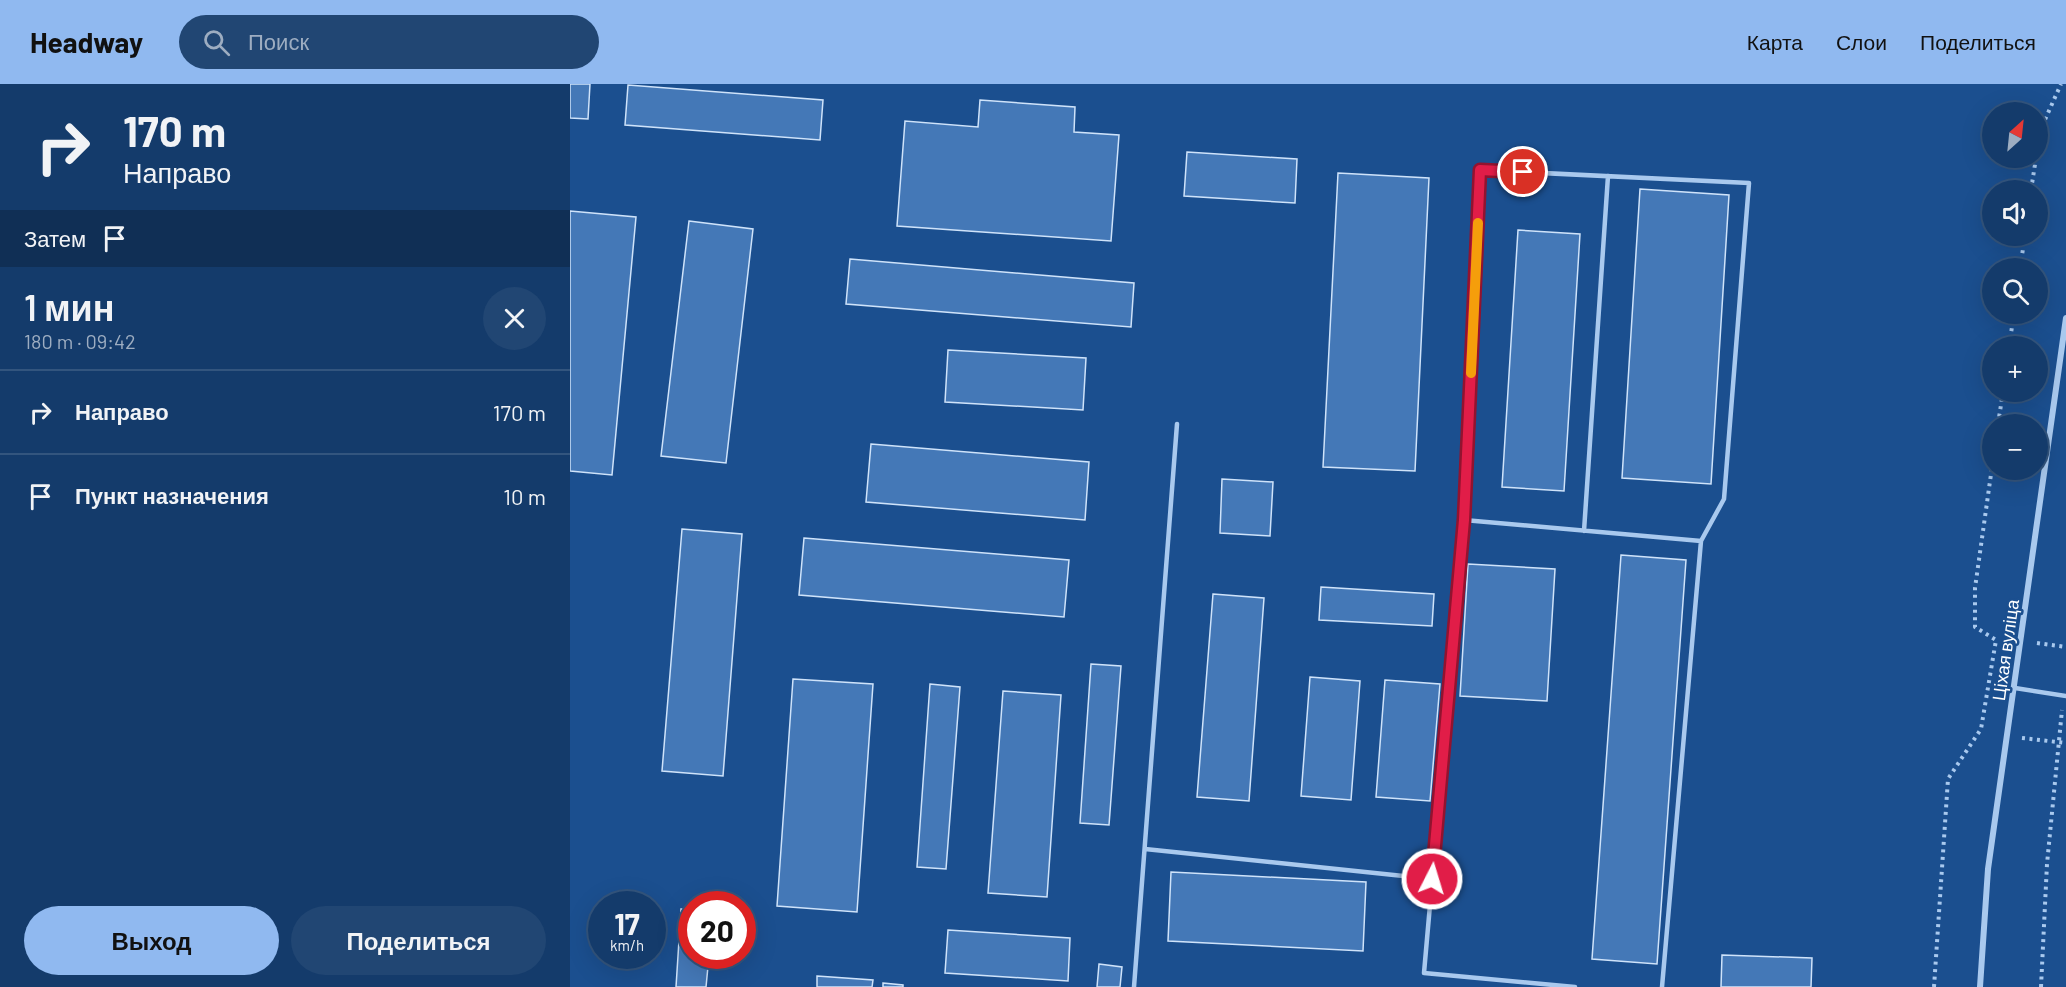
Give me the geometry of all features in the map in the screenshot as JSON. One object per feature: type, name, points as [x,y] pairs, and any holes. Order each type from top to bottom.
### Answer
[{"type":"street","name":"Ціхая вуліца","points":[[1980,987],[1988,869],[2066,318]]},
{"type":"lane","points":[[1575,987],[1424,973],[1464,520],[1480,170],[1749,183],[1724,499],[1701,541],[1662,987]]},
{"type":"lane","points":[[1584,531],[1608,176]]},
{"type":"lane","points":[[1134,987],[1177,424]]},
{"type":"lane","points":[[1464,520],[1701,541]]},
{"type":"lane","points":[[2015,688],[2065,696]]},
{"type":"lane","points":[[1145,849],[1432,879]]},
{"type":"path","points":[[2048,113],[2061,84]]},
{"type":"path","points":[[1934,987],[1947,778],[1981,729],[1996,640],[1975,627],[1975,588],[1990,480]]},
{"type":"path","points":[[2041,987],[2047,864],[2065,696]]},
{"type":"building","points":[[570,84],[590,84],[588,119],[570,118]]},
{"type":"building","points":[[628,85],[823,100],[820,140],[625,125]]},
{"type":"building","points":[[980,100],[1075,107],[1074,132],[1119,135],[1111,241],[897,226],[905,121],[978,127]]},
{"type":"building","points":[[1187,152],[1297,159],[1295,203],[1184,196]]},
{"type":"building","points":[[1338,173],[1429,178],[1415,471],[1323,467]]},
{"type":"building","points":[[1640,189],[1729,195],[1711,484],[1622,478]]},
{"type":"building","points":[[570,211],[636,217],[612,475],[570,471]]},
{"type":"building","points":[[689,221],[753,229],[726,463],[661,456]]},
{"type":"building","points":[[1518,230],[1580,234],[1564,491],[1502,487]]},
{"type":"building","points":[[850,259],[1134,283],[1131,327],[846,304]]},
{"type":"building","points":[[948,350],[1086,358],[1083,410],[945,402]]},
{"type":"building","points":[[871,444],[1089,462],[1085,520],[866,502]]},
{"type":"building","points":[[1222,479],[1273,482],[1270,536],[1220,533]]},
{"type":"building","points":[[682,529],[742,534],[723,776],[662,771]]},
{"type":"building","points":[[804,538],[1069,560],[1064,617],[799,595]]},
{"type":"building","points":[[1621,555],[1686,560],[1657,964],[1592,959]]},
{"type":"building","points":[[1468,564],[1555,569],[1547,701],[1460,696]]},
{"type":"building","points":[[1321,587],[1434,594],[1432,626],[1319,620]]},
{"type":"building","points":[[1213,594],[1264,598],[1249,801],[1197,797]]},
{"type":"building","points":[[1091,664],[1121,666],[1109,825],[1080,823]]},
{"type":"building","points":[[1310,677],[1360,681],[1351,800],[1301,796]]},
{"type":"building","points":[[793,679],[873,684],[857,912],[777,906]]},
{"type":"building","points":[[1385,680],[1440,684],[1430,801],[1376,797]]},
{"type":"building","points":[[930,684],[960,687],[946,869],[917,867]]},
{"type":"building","points":[[1003,691],[1061,695],[1047,897],[988,893]]},
{"type":"building","points":[[1171,872],[1366,882],[1363,951],[1168,941]]},
{"type":"building","points":[[948,930],[1070,938],[1068,981],[945,973]]},
{"type":"building","points":[[1722,955],[1812,958],[1811,987],[1721,987]]},
{"type":"building","points":[[678,956],[678,969],[708,969],[706,987],[676,987]]},
{"type":"building","points":[[1099,964],[1122,967],[1120,987],[1097,987]]},
{"type":"building","points":[[817,976],[873,980],[872,987],[817,987]]},
{"type":"building","points":[[883,983],[903,985],[903,987],[883,987]]},
{"type":"slow traffic","points":[[1471,373],[1478,223]]},
{"type":"route","points":[[1432,879],[1464,520],[1480,170],[1523,172]]}]
